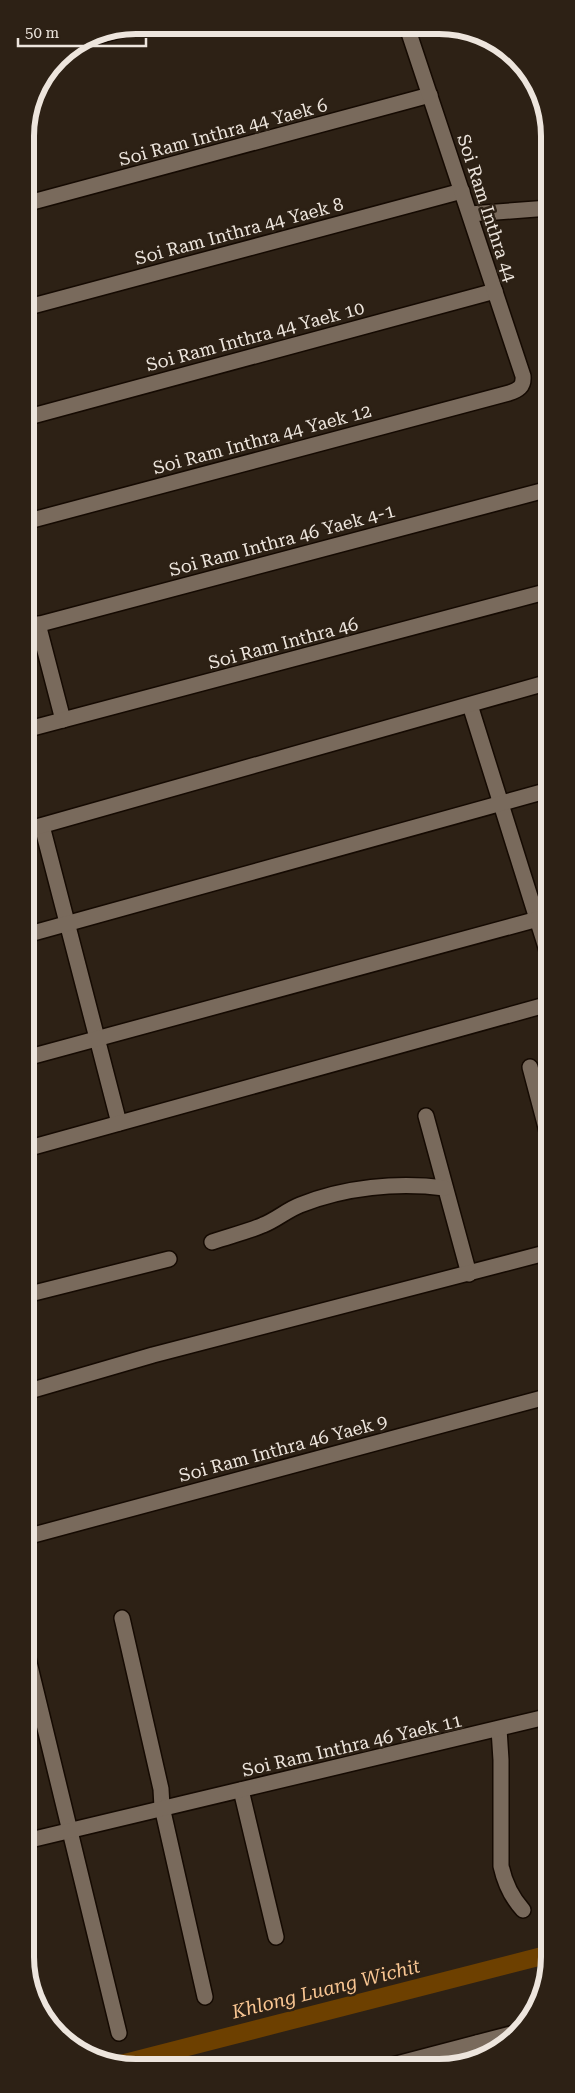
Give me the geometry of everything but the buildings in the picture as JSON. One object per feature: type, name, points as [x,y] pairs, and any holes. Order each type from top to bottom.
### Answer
[{"type":"street","name":"Soi Ram Inthra 44","points":[[409,34],[523,376],[521,387],[509,393]]},
{"type":"street","name":"Soi Ram Inthra 44 Yaek 6","points":[[34,202],[430,95]]},
{"type":"street","name":"Soi Ram Inthra 44 Yaek 8","points":[[34,306],[462,191]]},
{"type":"street","points":[[470,214],[541,209]]},
{"type":"street","name":"Soi Ram Inthra 44 Yaek 10","points":[[34,416],[495,291]]},
{"type":"street","name":"Soi Ram Inthra 44 Yaek 12","points":[[34,520],[509,393]]},
{"type":"street","name":"Soi Ram Inthra 46 Yaek 4-1","points":[[34,625],[541,491]]},
{"type":"street","name":"Soi Ram Inthra 46","points":[[34,728],[541,593]]},
{"type":"street","points":[[34,632],[63,720]]},
{"type":"street","points":[[34,828],[541,684]]},
{"type":"street","points":[[470,705],[502,804],[541,910]]},
{"type":"street","points":[[34,932],[541,792]]},
{"type":"street","points":[[42,826],[119,1123]]},
{"type":"street","points":[[34,1056],[541,919]]},
{"type":"street","points":[[34,1147],[541,1006]]},
{"type":"street","points":[[530,1068],[541,1109]]},
{"type":"street","points":[[426,1116],[468,1274]]},
{"type":"street","points":[[212,1242],[264,1225],[299,1205],[350,1190],[376,1187],[426,1186],[445,1188]]},
{"type":"street","points":[[34,1390],[153,1355],[541,1254]]},
{"type":"street","points":[[34,1293],[169,1259]]},
{"type":"street","name":"Soi Ram Inthra 46 Yaek 9","points":[[34,1534],[541,1398]]},
{"type":"street","points":[[122,1618],[161,1789],[162,1807],[204,1998]]},
{"type":"street","points":[[34,1683],[119,2033]]},
{"type":"street","name":"Soi Ram Inthra 46 Yaek 11","points":[[34,1839],[162,1807],[541,1718]]},
{"type":"street","points":[[498,1729],[501,1760],[501,1866],[505,1882],[513,1900],[523,1910]]},
{"type":"street","points":[[241,1790],[276,1937]]},
{"type":"street","points":[[416,2059],[505,2036]]},
{"type":"street","points":[[477,2043],[479,2051]]},
{"type":"waterway","name":"Khlong Luang Wichit","points":[[140,2059],[541,1956]]}]
